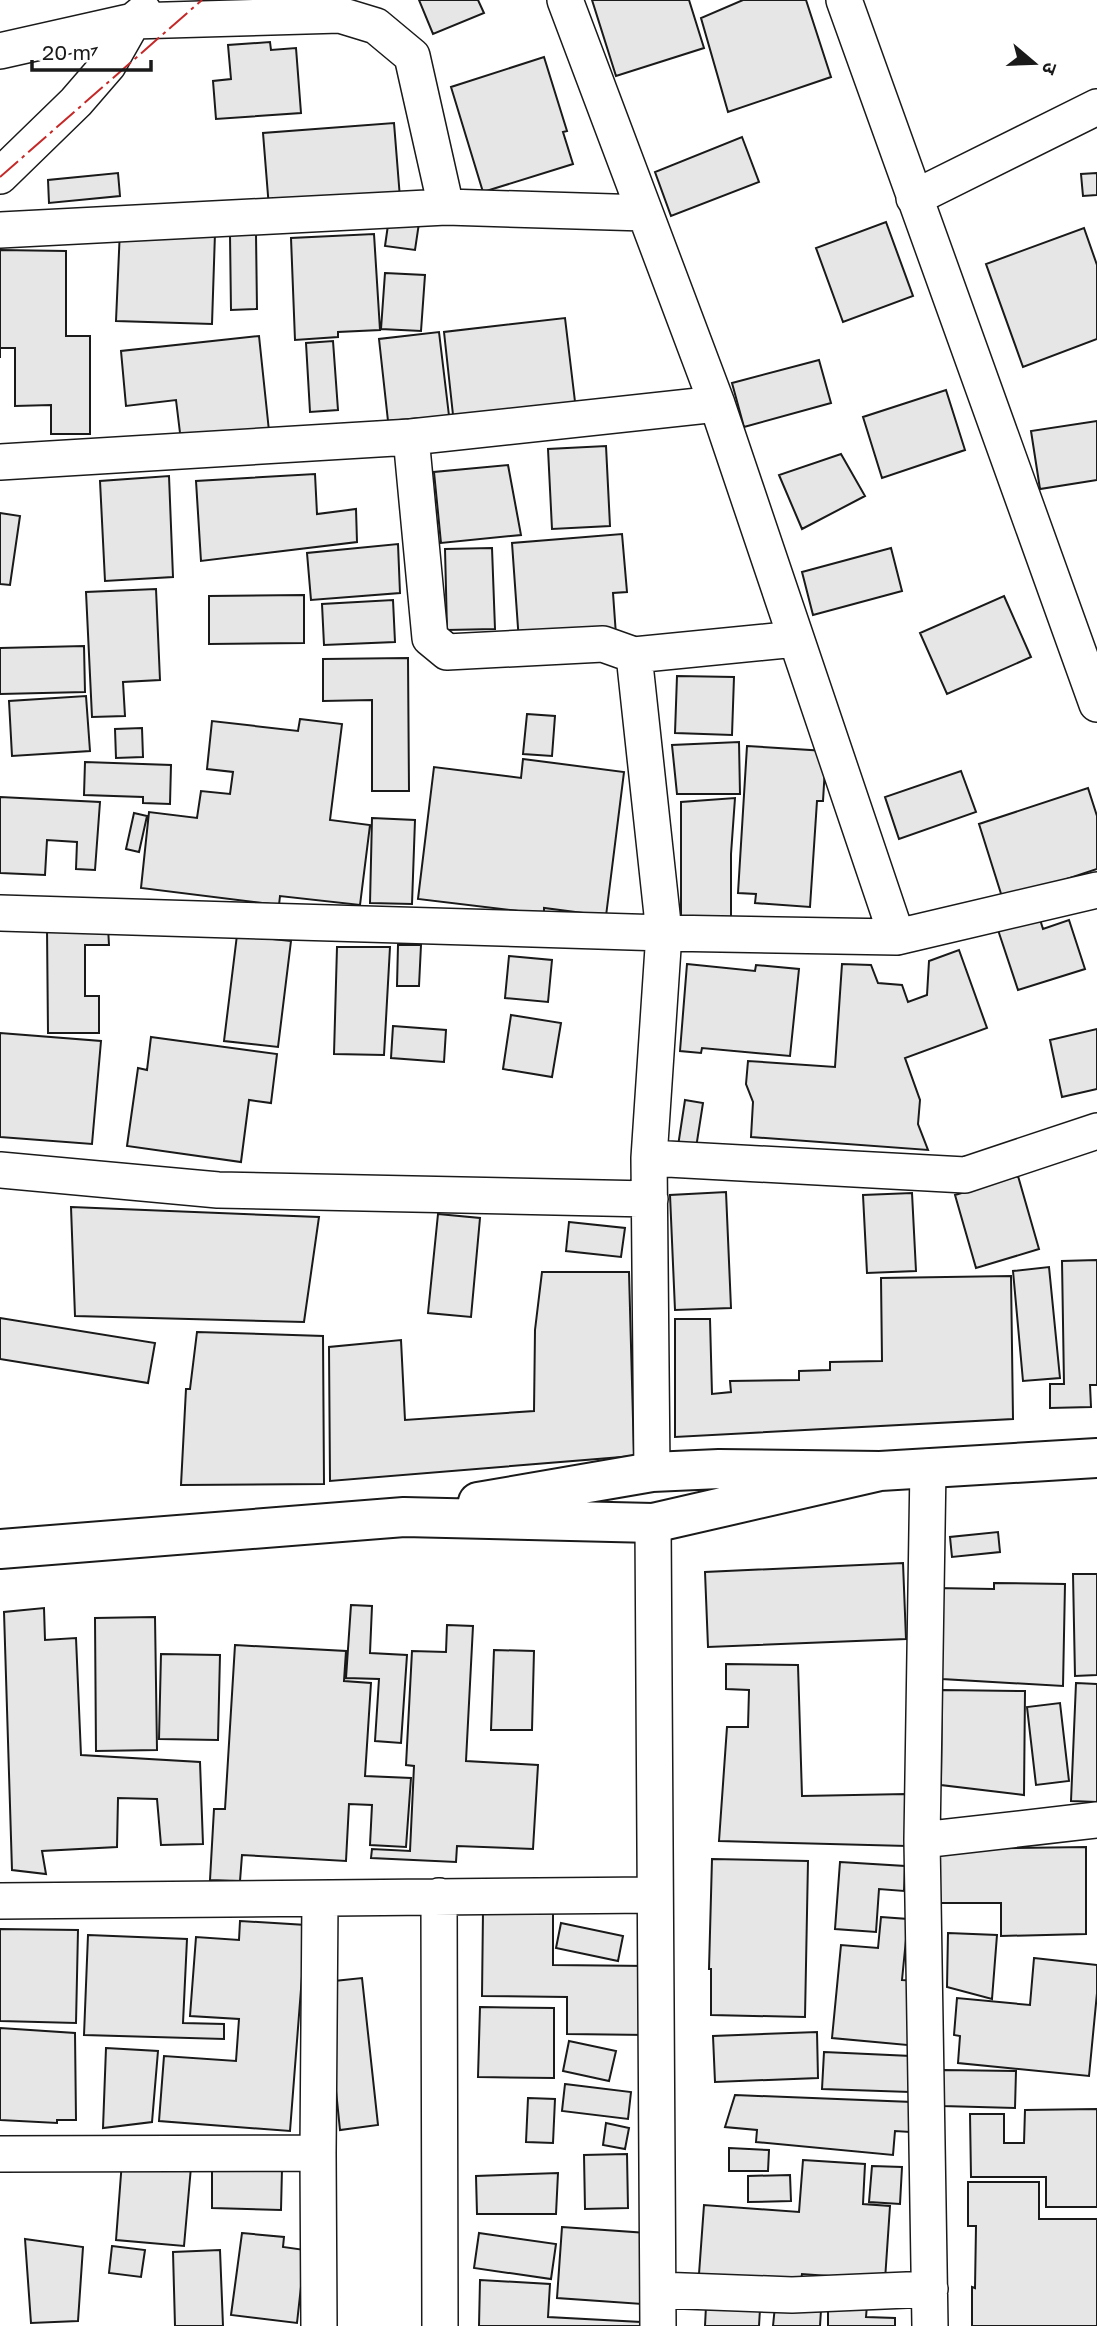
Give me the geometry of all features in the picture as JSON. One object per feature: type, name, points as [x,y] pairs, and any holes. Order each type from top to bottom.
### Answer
[{"type":"street","points":[[565,0],[717,404],[897,937]]},
{"type":"street","points":[[844,0],[1097,704]]},
{"type":"street","points":[[0,51],[146,11],[340,15],[376,26],[412,57],[446,207]]},
{"type":"street","points":[[0,176],[76,102],[108,65],[146,11]]},
{"type":"street","points":[[914,198],[1097,107]]},
{"type":"street","points":[[0,230],[446,207],[645,213]]},
{"type":"street","points":[[0,462],[411,437],[717,404]]},
{"type":"street","points":[[411,437],[430,638],[447,652],[603,644],[634,655],[796,639]]},
{"type":"street","points":[[634,655],[664,933],[649,1158],[652,1472]]},
{"type":"street","points":[[0,913],[664,933],[897,937],[1097,890]]},
{"type":"street","points":[[649,1158],[965,1175],[1097,1132]]},
{"type":"street","points":[[0,1170],[218,1190],[650,1199]]},
{"type":"street","points":[[404,1517],[500,1497],[652,1472],[719,1469],[880,1471],[1097,1458]]},
{"type":"street","points":[[928,1467],[922,1840],[930,2326]]},
{"type":"street","points":[[0,1549],[404,1517],[653,1523],[880,1471]]},
{"type":"street","points":[[653,1523],[658,2326]]},
{"type":"street","points":[[922,1840],[1097,1820]]},
{"type":"street","points":[[0,1901],[654,1895]]},
{"type":"street","points":[[439,1896],[440,2326]]},
{"type":"street","points":[[318,2326],[320,1900]]},
{"type":"street","points":[[0,2154],[318,2153]]},
{"type":"street","points":[[658,2290],[792,2295],[930,2289]]},
{"type":"building","points":[[419,0],[478,0],[484,13],[433,34]]},
{"type":"building","points":[[592,0],[689,0],[704,48],[616,76]]},
{"type":"building","points":[[743,0],[806,0],[831,77],[728,112],[701,18]]},
{"type":"building","points":[[270,42],[271,50],[296,48],[301,113],[216,119],[213,81],[231,79],[228,45]]},
{"type":"building","points":[[544,57],[567,131],[563,132],[573,164],[483,192],[451,87]]},
{"type":"building","points":[[394,123],[400,198],[269,208],[263,133]]},
{"type":"building","points":[[742,137],[759,182],[671,216],[655,172]]},
{"type":"building","points":[[118,173],[120,196],[49,203],[48,180]]},
{"type":"building","points":[[1097,173],[1097,195],[1083,196],[1081,174]]},
{"type":"building","points":[[389,218],[419,223],[415,250],[385,246]]},
{"type":"building","points":[[886,222],[913,296],[843,322],[816,248]]},
{"type":"building","points":[[1084,228],[1097,265],[1097,339],[1023,367],[986,264]]},
{"type":"building","points":[[120,229],[215,233],[212,324],[116,321]]},
{"type":"building","points":[[256,234],[257,309],[231,310],[230,235]]},
{"type":"building","points":[[374,234],[380,330],[338,332],[338,337],[295,340],[291,238]]},
{"type":"building","points":[[0,250],[66,251],[66,336],[90,336],[90,434],[51,434],[51,405],[15,406],[15,348],[0,348]]},
{"type":"building","points":[[385,273],[425,275],[421,331],[381,329]]},
{"type":"building","points":[[565,318],[576,410],[454,424],[444,332]]},
{"type":"building","points":[[439,332],[450,424],[421,427],[420,418],[388,421],[379,339]]},
{"type":"building","points":[[259,336],[269,431],[181,441],[176,400],[126,406],[121,351]]},
{"type":"building","points":[[333,341],[338,410],[310,412],[306,343]]},
{"type":"building","points":[[819,360],[831,403],[744,427],[732,383]]},
{"type":"building","points":[[946,390],[965,450],[882,478],[863,417]]},
{"type":"building","points":[[1097,421],[1097,480],[1040,489],[1031,431]]},
{"type":"building","points":[[606,446],[610,526],[552,529],[548,449]]},
{"type":"building","points":[[841,454],[865,496],[802,529],[779,475]]},
{"type":"building","points":[[508,465],[521,535],[441,543],[434,472]]},
{"type":"building","points":[[315,474],[317,514],[356,509],[357,542],[201,561],[196,481]]},
{"type":"building","points":[[169,476],[173,577],[105,581],[100,481]]},
{"type":"building","points":[[0,513],[20,516],[10,585],[0,584]]},
{"type":"building","points":[[622,534],[627,592],[613,593],[616,635],[519,642],[512,543]]},
{"type":"building","points":[[398,544],[400,593],[311,600],[307,553]]},
{"type":"building","points":[[492,548],[495,629],[447,630],[445,549]]},
{"type":"building","points":[[891,548],[902,591],[813,615],[802,572]]},
{"type":"building","points":[[156,589],[160,680],[123,682],[125,716],[92,717],[86,592]]},
{"type":"building","points":[[304,595],[304,643],[209,644],[209,596]]},
{"type":"building","points":[[1004,596],[1031,657],[947,694],[920,633]]},
{"type":"building","points":[[393,600],[395,642],[324,645],[322,604]]},
{"type":"building","points":[[84,646],[85,692],[0,694],[0,648]]},
{"type":"building","points":[[408,658],[409,791],[372,791],[372,700],[323,701],[323,659]]},
{"type":"building","points":[[677,676],[734,677],[732,735],[675,733]]},
{"type":"building","points":[[86,696],[90,751],[12,756],[9,701]]},
{"type":"building","points":[[527,714],[555,716],[552,756],[523,754]]},
{"type":"building","points":[[300,719],[342,724],[330,820],[370,825],[360,905],[280,896],[279,905],[141,888],[149,812],[197,818],[201,791],[230,794],[233,772],[207,769],[212,721],[298,731]]},
{"type":"building","points":[[142,728],[143,757],[116,758],[115,729]]},
{"type":"building","points":[[739,742],[740,794],[677,794],[672,745]]},
{"type":"building","points":[[747,746],[826,751],[823,801],[817,801],[810,907],[755,903],[756,894],[738,893]]},
{"type":"building","points":[[523,759],[624,772],[606,916],[544,908],[544,914],[418,899],[434,767],[521,778]]},
{"type":"building","points":[[85,762],[171,765],[170,804],[143,803],[143,797],[84,795]]},
{"type":"building","points":[[961,771],[976,812],[899,839],[885,797]]},
{"type":"building","points":[[1088,788],[1097,816],[1097,869],[1003,900],[979,824]]},
{"type":"building","points":[[0,797],[100,802],[95,870],[76,869],[77,842],[47,840],[45,875],[0,873]]},
{"type":"building","points":[[735,798],[731,854],[731,923],[681,920],[681,802]]},
{"type":"building","points":[[134,813],[147,816],[139,852],[126,849]]},
{"type":"building","points":[[372,818],[415,820],[412,904],[370,903]]},
{"type":"building","points":[[1038,913],[1043,929],[1069,920],[1085,969],[1018,990],[997,927]]},
{"type":"building","points":[[108,927],[109,945],[85,945],[85,996],[99,996],[99,1033],[48,1033],[47,928]]},
{"type":"building","points":[[237,935],[291,941],[278,1047],[224,1041]]},
{"type":"building","points":[[398,945],[421,945],[419,986],[397,986]]},
{"type":"building","points":[[337,947],[390,947],[384,1055],[334,1054]]},
{"type":"building","points":[[959,950],[987,1028],[905,1058],[920,1100],[918,1124],[928,1150],[751,1137],[753,1102],[746,1084],[748,1061],[835,1067],[842,964],[871,965],[878,983],[902,985],[908,1002],[927,995],[929,961]]},
{"type":"building","points":[[509,956],[552,960],[548,1002],[505,998]]},
{"type":"building","points":[[687,964],[755,971],[756,965],[799,969],[790,1056],[702,1048],[701,1053],[680,1051]]},
{"type":"building","points":[[511,1015],[561,1023],[552,1077],[503,1069]]},
{"type":"building","points":[[393,1026],[446,1030],[444,1062],[391,1058]]},
{"type":"building","points":[[1097,1029],[1097,1089],[1062,1097],[1050,1040]]},
{"type":"building","points":[[0,1033],[101,1041],[92,1144],[0,1137]]},
{"type":"building","points":[[151,1037],[277,1054],[271,1103],[249,1100],[241,1162],[127,1146],[138,1068],[147,1070]]},
{"type":"building","points":[[685,1100],[703,1103],[696,1148],[678,1146]]},
{"type":"building","points":[[1018,1176],[1039,1249],[976,1268],[955,1195]]},
{"type":"building","points":[[726,1192],[731,1308],[675,1310],[670,1195]]},
{"type":"building","points":[[912,1193],[916,1271],[867,1273],[863,1195]]},
{"type":"building","points":[[71,1207],[319,1217],[304,1322],[75,1316]]},
{"type":"building","points":[[438,1214],[480,1218],[471,1317],[428,1313]]},
{"type":"building","points":[[569,1222],[625,1228],[621,1257],[566,1251]]},
{"type":"building","points":[[1097,1260],[1097,1385],[1090,1385],[1091,1407],[1050,1408],[1050,1384],[1064,1384],[1062,1261]]},
{"type":"building","points":[[1049,1267],[1060,1378],[1023,1381],[1013,1271]]},
{"type":"building","points":[[542,1272],[629,1272],[634,1456],[330,1481],[329,1347],[401,1340],[405,1420],[534,1411],[535,1330]]},
{"type":"building","points":[[1011,1276],[1013,1419],[675,1437],[675,1319],[710,1319],[712,1394],[731,1392],[730,1381],[799,1380],[799,1371],[830,1370],[830,1362],[882,1361],[881,1278]]},
{"type":"building","points":[[0,1318],[155,1343],[148,1383],[0,1359]]},
{"type":"building","points":[[197,1332],[323,1336],[324,1484],[181,1485],[186,1389],[190,1389]]},
{"type":"building","points":[[998,1532],[1000,1552],[952,1557],[950,1537]]},
{"type":"building","points":[[903,1563],[906,1639],[708,1647],[705,1572]]},
{"type":"building","points":[[1073,1574],[1097,1574],[1097,1675],[1075,1676]]},
{"type":"building","points":[[994,1583],[1065,1584],[1063,1686],[942,1679],[936,1588],[994,1589]]},
{"type":"building","points":[[351,1605],[372,1606],[370,1653],[407,1655],[401,1743],[375,1741],[379,1679],[346,1678]]},
{"type":"building","points":[[44,1608],[45,1640],[76,1638],[81,1755],[200,1762],[203,1844],[161,1845],[157,1799],[118,1798],[117,1847],[42,1851],[46,1874],[12,1870],[4,1612]]},
{"type":"building","points":[[155,1617],[157,1750],[96,1751],[95,1618]]},
{"type":"building","points":[[447,1625],[473,1626],[466,1761],[538,1765],[533,1849],[457,1846],[456,1862],[371,1858],[372,1849],[410,1851],[414,1766],[406,1765],[412,1651],[446,1652]]},
{"type":"building","points":[[235,1645],[346,1651],[344,1681],[371,1683],[365,1776],[411,1778],[406,1847],[370,1845],[372,1805],[349,1804],[346,1861],[242,1855],[240,1881],[210,1880],[214,1809],[225,1809]]},
{"type":"building","points":[[494,1650],[534,1651],[532,1730],[491,1730]]},
{"type":"building","points":[[161,1654],[220,1655],[218,1740],[159,1739]]},
{"type":"building","points":[[726,1664],[798,1665],[802,1796],[906,1794],[907,1846],[719,1841],[727,1727],[748,1727],[749,1690],[726,1689]]},
{"type":"building","points":[[1076,1683],[1097,1684],[1097,1802],[1071,1801]]},
{"type":"building","points":[[942,1690],[1025,1691],[1024,1795],[941,1785]]},
{"type":"building","points":[[1060,1703],[1069,1781],[1036,1785],[1027,1707]]},
{"type":"building","points":[[1086,1847],[1086,1934],[1001,1936],[1001,1903],[940,1903],[939,1849]]},
{"type":"building","points":[[712,1859],[808,1861],[805,2017],[711,2015],[709,1969]]},
{"type":"building","points":[[840,1862],[905,1866],[904,1891],[879,1889],[876,1932],[835,1929]]},
{"type":"building","points":[[483,1911],[553,1912],[553,1965],[649,1966],[648,2035],[567,2034],[567,1997],[482,1996]]},
{"type":"building","points":[[881,1917],[908,1919],[902,1980],[923,1981],[918,2046],[832,2038],[841,1945],[878,1948]]},
{"type":"building","points":[[240,1921],[306,1925],[290,2131],[159,2121],[164,2056],[236,2061],[239,2019],[190,2016],[196,1937],[239,1940]]},
{"type":"building","points":[[561,1923],[623,1936],[618,1961],[556,1948]]},
{"type":"building","points":[[0,1929],[78,1930],[76,2023],[0,2021]]},
{"type":"building","points":[[948,1933],[997,1935],[992,1999],[947,1987]]},
{"type":"building","points":[[88,1935],[187,1939],[183,2023],[224,2024],[224,2039],[84,2035]]},
{"type":"building","points":[[1034,1958],[1097,1965],[1089,2076],[958,2063],[960,2036],[954,2035],[957,1998],[1030,2005]]},
{"type":"building","points":[[362,1978],[378,2125],[340,2130],[325,1982]]},
{"type":"building","points":[[480,2007],[554,2008],[554,2078],[478,2077]]},
{"type":"building","points":[[0,2028],[75,2033],[76,2120],[57,2120],[57,2123],[0,2120]]},
{"type":"building","points":[[817,2032],[818,2078],[715,2082],[713,2036]]},
{"type":"building","points":[[569,2041],[616,2051],[609,2081],[563,2071]]},
{"type":"building","points":[[106,2048],[158,2051],[152,2122],[103,2128]]},
{"type":"building","points":[[824,2052],[911,2056],[910,2092],[822,2089]]},
{"type":"building","points":[[943,2070],[1016,2071],[1015,2108],[942,2106]]},
{"type":"building","points":[[565,2084],[631,2092],[628,2119],[562,2111]]},
{"type":"building","points":[[735,2095],[912,2102],[910,2132],[895,2131],[893,2155],[756,2142],[757,2130],[725,2127]]},
{"type":"building","points":[[528,2098],[555,2099],[553,2143],[526,2142]]},
{"type":"building","points":[[1097,2109],[1097,2207],[1046,2207],[1046,2177],[971,2177],[970,2114],[1004,2114],[1004,2143],[1024,2143],[1025,2110]]},
{"type":"building","points":[[606,2123],[629,2128],[625,2149],[603,2145]]},
{"type":"building","points":[[729,2148],[769,2150],[768,2171],[729,2171]]},
{"type":"building","points":[[627,2154],[628,2208],[585,2209],[584,2155]]},
{"type":"building","points":[[803,2160],[865,2164],[863,2204],[890,2206],[885,2280],[802,2274],[801,2281],[699,2274],[704,2205],[799,2212]]},
{"type":"building","points":[[122,2161],[191,2167],[184,2246],[116,2240]]},
{"type":"building","points":[[872,2166],[902,2167],[900,2204],[869,2202]]},
{"type":"building","points":[[212,2168],[282,2169],[281,2210],[212,2208]]},
{"type":"building","points":[[558,2173],[556,2214],[477,2214],[476,2176]]},
{"type":"building","points":[[790,2175],[791,2201],[748,2202],[748,2176]]},
{"type":"building","points":[[968,2182],[1039,2182],[1039,2219],[1097,2219],[1097,2326],[972,2326],[976,2226],[968,2226]]},
{"type":"building","points":[[562,2227],[647,2233],[642,2304],[557,2298]]},
{"type":"building","points":[[242,2233],[284,2237],[283,2247],[305,2250],[297,2323],[231,2315]]},
{"type":"building","points":[[479,2233],[556,2244],[551,2279],[474,2268]]},
{"type":"building","points":[[25,2239],[83,2247],[78,2321],[31,2323]]},
{"type":"building","points":[[112,2246],[145,2250],[141,2277],[109,2273]]},
{"type":"building","points":[[220,2250],[223,2326],[175,2326],[173,2252]]},
{"type":"building","points":[[480,2280],[550,2284],[548,2317],[641,2322],[641,2326],[479,2326]]},
{"type":"building","points":[[828,2303],[867,2305],[866,2317],[895,2318],[895,2326],[828,2326]]},
{"type":"building","points":[[706,2306],[760,2309],[759,2326],[705,2326]]},
{"type":"building","points":[[775,2306],[821,2310],[820,2326],[773,2326]]},
{"type":"power","points":[[0,177],[202,0]]}]
